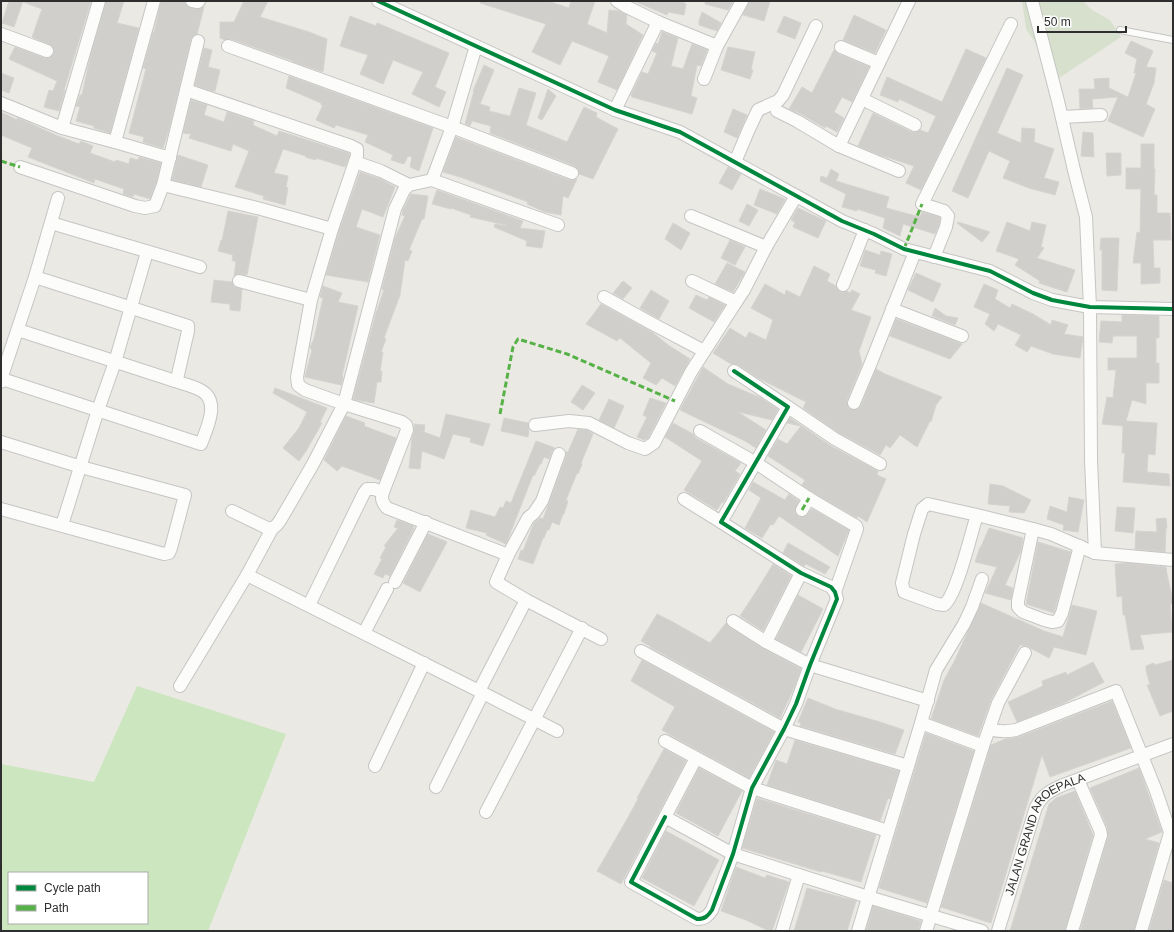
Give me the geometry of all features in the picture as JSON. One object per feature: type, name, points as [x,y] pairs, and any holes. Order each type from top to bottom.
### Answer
[{"type":"street","points":[[62,128],[99,1]]},
{"type":"street","points":[[115,142],[154,1]]},
{"type":"street","points":[[192,1],[199,1]]},
{"type":"street","points":[[378,1],[615,110],[680,132],[842,221],[865,230],[904,249],[990,271],[1033,293],[1052,300],[1090,307],[1173,310]]},
{"type":"street","points":[[617,1],[658,22],[717,46]]},
{"type":"street","points":[[704,78],[717,46],[742,1]]},
{"type":"street","points":[[839,146],[909,1]]},
{"type":"street","points":[[1032,1],[1086,217],[1090,307],[1091,460],[1095,552]]},
{"type":"street","points":[[615,110],[658,22]]},
{"type":"street","points":[[934,257],[946,227],[948,216],[944,212],[922,204],[1011,24]]},
{"type":"street","points":[[735,162],[758,110],[778,101],[783,95],[816,26]]},
{"type":"street","points":[[1,34],[47,51]]},
{"type":"street","points":[[20,167],[135,206],[145,208],[154,206],[163,186],[198,41]]},
{"type":"street","points":[[228,46],[452,127],[572,173]]},
{"type":"street","points":[[432,180],[452,127],[476,46]]},
{"type":"street","points":[[841,47],[879,63]]},
{"type":"street","points":[[186,90],[355,148],[358,153],[332,229],[311,300],[297,377],[298,385],[305,390],[402,422],[406,425],[407,430],[383,492],[382,503],[387,508],[508,555]]},
{"type":"street","points":[[862,99],[916,125]]},
{"type":"street","points":[[1,103],[62,128],[170,158]]},
{"type":"street","points":[[777,111],[839,146],[899,171]]},
{"type":"street","points":[[1062,117],[1101,115]]},
{"type":"street","points":[[355,162],[381,171],[409,185]]},
{"type":"street","points":[[180,686],[247,575],[272,529],[281,519],[313,464],[344,404],[396,209],[404,190],[409,185],[432,180],[558,225]]},
{"type":"street","points":[[163,186],[261,209],[332,229]]},
{"type":"street","points":[[535,425],[569,421],[588,423],[628,443],[645,449],[654,443],[675,401],[704,351],[744,290],[766,247],[796,196]]},
{"type":"street","points":[[18,330],[175,381],[201,391],[208,397],[211,405],[211,416],[201,444],[1,380],[35,276],[58,198]]},
{"type":"street","points":[[691,216],[766,247]]},
{"type":"street","points":[[51,222],[200,267]]},
{"type":"street","points":[[843,285],[865,230]]},
{"type":"street","points":[[62,525],[98,410],[115,362],[147,252]]},
{"type":"street","points":[[854,403],[915,252]]},
{"type":"street","points":[[35,276],[188,326],[177,379],[175,381]]},
{"type":"street","points":[[239,281],[311,300]]},
{"type":"street","points":[[692,281],[736,302]]},
{"type":"street","points":[[604,297],[704,351]]},
{"type":"street","points":[[892,309],[962,336]]},
{"type":"street","points":[[734,371],[836,439],[880,464]]},
{"type":"street","points":[[721,522],[788,407]]},
{"type":"street","points":[[696,758],[631,882],[697,919],[702,919],[712,910],[733,854],[752,788],[796,704],[837,599],[836,592],[857,529],[856,526],[809,498],[756,463],[700,431]]},
{"type":"street","points":[[1,442],[81,467],[185,495],[171,548],[169,553],[164,554],[1,509]]},
{"type":"street","points":[[559,454],[542,500],[534,513],[528,518],[508,555],[496,582],[526,600],[601,639]]},
{"type":"street","points":[[309,605],[364,493],[367,489],[374,489],[383,492]]},
{"type":"street","points":[[802,510],[809,498]]},
{"type":"street","points":[[684,499],[801,573],[831,587],[836,592]]},
{"type":"street","points":[[977,515],[955,585],[947,602],[944,605],[937,604],[904,592],[902,583],[914,534],[922,509],[928,504],[977,515],[1051,534],[1095,552],[1173,560]]},
{"type":"street","points":[[232,511],[272,529]]},
{"type":"street","points":[[364,633],[426,522]]},
{"type":"street","points":[[1033,529],[1018,605],[1023,612],[1044,620],[1052,622],[1058,621],[1062,613],[1080,546]]},
{"type":"street","points":[[766,642],[801,573]]},
{"type":"street","points":[[247,575],[557,731]]},
{"type":"street","points":[[858,931],[928,701],[936,670],[964,624],[982,579]]},
{"type":"street","points":[[436,787],[526,600]]},
{"type":"street","points":[[733,621],[766,642],[810,665],[928,701]]},
{"type":"street","points":[[486,812],[582,628]]},
{"type":"street","points":[[641,651],[784,729],[908,766]]},
{"type":"street","points":[[926,931],[983,746],[998,703],[1003,691],[1025,653]]},
{"type":"street","points":[[375,766],[424,663]]},
{"type":"street","points":[[989,729],[998,732],[1016,730],[1116,691],[1156,790],[1171,837],[1141,931]]},
{"type":"street","points":[[921,723],[983,746]]},
{"type":"street","points":[[665,741],[752,788],[888,831]]},
{"type":"street","name":"JALAN GRAND AROEPALA","points":[[998,931],[1036,807],[1044,796],[1050,791],[1173,744]]},
{"type":"street","points":[[1072,931],[1101,835],[1078,780]]},
{"type":"street","points":[[665,817],[733,854],[982,931]]},
{"type":"street","points":[[782,931],[800,875]]},
{"type":"lane","points":[[1120,30],[1173,40]]},
{"type":"green space","points":[[1022,1],[1083,1],[1092,10],[1110,20],[1121,37],[1059,78],[1026,29]]},
{"type":"green space","points":[[137,686],[286,734],[208,931],[1,931],[1,764],[94,782]]},
{"type":"building","points":[[9,1],[23,1],[14,27],[2,23]]},
{"type":"building","points":[[91,1],[59,111],[44,107],[49,90],[53,91],[57,81],[9,59],[15,47],[45,58],[51,57],[54,53],[52,46],[32,37],[42,9],[23,2]]},
{"type":"building","points":[[106,1],[124,1],[117,23],[139,28],[110,133],[94,128],[94,126],[76,121],[80,107],[76,106],[80,95],[82,95],[90,58]]},
{"type":"building","points":[[161,1],[181,1],[185,2],[188,7],[197,9],[204,7],[197,34],[191,39],[163,148],[143,142],[144,137],[129,133],[146,69],[143,68],[154,32]]},
{"type":"building","points":[[244,1],[268,1],[260,17],[327,39],[323,72],[231,39],[225,40],[220,38],[220,22],[234,22]]},
{"type":"building","points":[[481,1],[547,1],[569,8],[571,1],[595,1],[587,24],[607,33],[609,10],[619,11],[627,15],[626,24],[643,35],[617,90],[598,82],[609,56],[572,41],[560,65],[532,52],[546,24],[480,3]]},
{"type":"building","points":[[634,1],[681,1],[686,4],[684,15],[668,12],[667,15]]},
{"type":"building","points":[[705,1],[733,1],[728,10],[705,4]]},
{"type":"building","points":[[749,1],[770,1],[764,21],[743,15]]},
{"type":"building","points":[[702,12],[721,23],[717,31],[699,25]]},
{"type":"building","points":[[854,15],[886,30],[875,53],[843,40]]},
{"type":"building","points":[[350,16],[376,26],[377,23],[449,53],[435,87],[446,92],[439,107],[412,94],[423,72],[393,60],[383,84],[360,74],[368,55],[340,46]]},
{"type":"building","points":[[784,16],[801,23],[795,39],[777,32]]},
{"type":"building","points":[[662,32],[678,38],[671,66],[683,69],[692,44],[707,50],[701,66],[697,65],[691,96],[697,98],[692,114],[632,97],[631,95],[642,72],[648,74],[657,53],[652,51],[656,43],[658,44]]},
{"type":"building","points":[[1131,41],[1153,51],[1146,67],[1156,68],[1154,83],[1146,104],[1155,109],[1143,137],[1108,121],[1118,97],[1092,99],[1093,108],[1080,109],[1079,89],[1095,89],[1094,79],[1109,78],[1109,88],[1128,97],[1136,73],[1134,73],[1137,59],[1125,53]]},
{"type":"building","points":[[728,47],[755,52],[751,69],[753,70],[750,79],[721,70]]},
{"type":"building","points":[[204,48],[212,50],[208,67],[220,70],[215,91],[195,85]]},
{"type":"building","points":[[966,49],[986,58],[921,190],[906,183],[914,166],[858,146],[873,113],[912,132],[920,130],[928,133],[936,116],[899,99],[898,102],[880,95],[887,77],[942,102]]},
{"type":"building","points":[[834,50],[838,54],[869,67],[852,102],[842,97],[834,112],[844,118],[837,132],[826,126],[825,128],[789,109],[802,87],[812,93]]},
{"type":"building","points":[[484,65],[494,70],[480,104],[490,107],[489,111],[510,116],[519,88],[536,93],[526,125],[567,142],[584,107],[597,113],[596,117],[618,129],[593,179],[579,174],[578,169],[575,166],[490,133],[491,126],[472,121],[470,126],[465,124],[473,91]]},
{"type":"building","points":[[1007,68],[1023,75],[997,133],[1021,143],[1022,128],[1035,129],[1034,142],[1054,149],[1044,178],[1059,182],[1055,195],[1029,188],[1003,178],[1010,161],[989,151],[968,198],[952,191]]},
{"type":"building","points":[[1,73],[14,78],[9,93],[1,90]]},
{"type":"building","points":[[289,76],[433,128],[419,171],[410,167],[412,157],[408,156],[404,164],[391,160],[393,155],[365,142],[368,135],[336,125],[334,128],[316,120],[323,105],[286,88]]},
{"type":"building","points":[[548,89],[556,96],[542,120],[538,118]]},
{"type":"building","points":[[191,100],[207,105],[204,115],[224,122],[227,112],[254,121],[253,125],[277,136],[279,131],[348,153],[350,155],[345,167],[316,158],[316,160],[305,157],[306,156],[283,149],[274,173],[288,176],[286,187],[288,188],[285,205],[263,199],[264,196],[235,187],[249,151],[233,144],[231,151],[189,138],[191,134],[183,133]]},
{"type":"building","points":[[733,109],[747,115],[737,138],[724,132]]},
{"type":"building","points":[[1,112],[17,120],[17,118],[20,119],[79,144],[81,141],[93,146],[90,153],[115,162],[116,160],[129,164],[130,158],[138,160],[139,157],[161,163],[150,199],[134,194],[133,197],[123,194],[124,189],[95,179],[94,183],[28,157],[32,148],[1,135]]},
{"type":"building","points":[[1083,132],[1093,133],[1094,157],[1081,156]]},
{"type":"building","points":[[456,137],[569,180],[577,179],[568,198],[563,196],[561,215],[545,212],[527,204],[528,202],[443,172]]},
{"type":"building","points":[[1141,144],[1154,144],[1154,195],[1157,195],[1157,213],[1170,213],[1171,240],[1153,240],[1154,268],[1160,268],[1160,283],[1141,284],[1141,263],[1133,263],[1137,232],[1140,233],[1141,189],[1126,189],[1126,168],[1141,168]]},
{"type":"building","points":[[1106,153],[1121,153],[1121,175],[1107,176]]},
{"type":"building","points":[[178,155],[208,165],[201,187],[172,180]]},
{"type":"building","points":[[728,167],[741,174],[732,190],[719,183]]},
{"type":"building","points":[[831,169],[839,174],[836,181],[889,197],[886,208],[920,217],[922,212],[940,217],[939,225],[935,234],[903,224],[900,236],[883,228],[885,218],[857,209],[857,211],[842,207],[846,194],[820,181],[821,176],[827,178]]},
{"type":"building","points":[[360,172],[378,178],[395,187],[383,217],[362,209],[356,227],[380,235],[368,282],[326,275],[339,231]]},
{"type":"building","points":[[760,189],[785,199],[777,214],[754,205]]},
{"type":"building","points":[[437,190],[523,221],[520,228],[545,231],[542,248],[526,246],[527,241],[494,227],[495,224],[506,225],[470,217],[471,215],[451,208],[432,204]]},
{"type":"building","points":[[411,194],[428,196],[424,219],[422,219],[409,250],[412,251],[408,261],[405,260],[400,295],[384,338],[386,339],[381,352],[383,352],[380,371],[382,371],[381,382],[377,382],[374,403],[353,399],[376,313],[384,290],[382,289],[395,238],[405,216],[402,215],[403,210]]},
{"type":"building","points":[[747,204],[758,210],[749,226],[739,221]]},
{"type":"building","points":[[798,208],[826,221],[818,238],[793,227],[795,222],[791,220]]},
{"type":"building","points":[[228,211],[258,217],[247,275],[237,274],[234,276],[236,262],[232,260],[233,255],[218,251],[221,240],[222,241]]},
{"type":"building","points":[[958,222],[990,232],[982,242],[957,223]]},
{"type":"building","points":[[1007,222],[1030,231],[1032,222],[1046,225],[1041,247],[1044,248],[1037,258],[1075,270],[1067,292],[1039,283],[1040,281],[1015,265],[1019,259],[996,251]]},
{"type":"building","points":[[673,223],[690,233],[681,250],[665,239]]},
{"type":"building","points":[[1101,238],[1119,238],[1117,291],[1102,290],[1102,250],[1100,250]]},
{"type":"building","points":[[730,240],[745,247],[735,265],[721,258]]},
{"type":"building","points":[[865,250],[880,255],[881,251],[892,254],[886,276],[875,273],[876,270],[860,266]]},
{"type":"building","points":[[727,263],[745,272],[733,292],[715,284]]},
{"type":"building","points":[[814,266],[830,274],[827,281],[836,286],[840,292],[847,291],[850,293],[852,290],[860,294],[851,310],[871,317],[859,351],[862,364],[847,400],[848,408],[855,410],[861,406],[876,369],[942,397],[936,405],[931,422],[930,421],[917,447],[900,435],[890,448],[886,445],[880,455],[839,433],[803,408],[806,402],[758,378],[738,365],[731,364],[713,353],[730,328],[746,338],[749,332],[766,340],[773,320],[751,308],[765,284],[785,295],[786,290],[800,297]]},
{"type":"building","points":[[916,273],[941,284],[933,302],[908,290]]},
{"type":"building","points":[[214,280],[232,282],[234,287],[242,289],[240,311],[230,310],[230,304],[211,302]]},
{"type":"building","points":[[623,281],[632,288],[623,299],[613,293]]},
{"type":"building","points":[[984,284],[998,290],[995,299],[1010,308],[1012,304],[1051,325],[1052,320],[1068,325],[1064,334],[1083,337],[1080,358],[1053,354],[1031,346],[1027,352],[1015,345],[1021,335],[998,324],[994,331],[985,324],[990,314],[974,307]]},
{"type":"building","points":[[323,286],[342,293],[338,302],[358,306],[341,385],[305,377],[312,350],[310,348],[314,339],[323,298],[320,297]]},
{"type":"building","points":[[651,290],[669,301],[659,319],[640,308]]},
{"type":"building","points":[[696,295],[707,300],[709,297],[725,305],[714,322],[689,308]]},
{"type":"building","points":[[601,304],[652,332],[668,345],[690,359],[675,386],[662,378],[656,385],[643,378],[651,363],[620,338],[617,341],[586,324]]},
{"type":"building","points":[[935,308],[946,316],[958,318],[955,325],[932,316]]},
{"type":"building","points":[[1122,315],[1159,316],[1159,338],[1156,338],[1156,363],[1159,363],[1159,383],[1146,383],[1146,404],[1132,400],[1126,421],[1157,423],[1155,455],[1148,454],[1147,472],[1169,474],[1170,486],[1123,482],[1125,453],[1122,453],[1123,426],[1102,424],[1107,397],[1113,398],[1116,370],[1108,370],[1108,358],[1137,358],[1137,336],[1113,336],[1112,343],[1099,342],[1101,321],[1122,322]]},
{"type":"building","points":[[896,319],[962,344],[950,359],[890,336]]},
{"type":"building","points":[[703,367],[728,384],[761,398],[778,409],[772,420],[738,412],[766,430],[756,448],[745,441],[680,410]]},
{"type":"building","points":[[582,385],[595,393],[583,410],[571,402]]},
{"type":"building","points":[[275,388],[327,408],[320,422],[322,423],[299,461],[283,448],[299,428],[307,412],[273,393]]},
{"type":"building","points":[[650,398],[666,403],[648,438],[644,440],[637,437],[647,417],[643,415]]},
{"type":"building","points":[[609,399],[624,406],[614,428],[599,420]]},
{"type":"building","points":[[446,414],[490,424],[483,446],[470,442],[471,438],[453,434],[444,459],[422,451],[420,469],[409,468],[414,424],[425,425],[424,432],[440,438]]},
{"type":"building","points":[[346,416],[365,423],[364,426],[396,438],[380,480],[342,466],[337,471],[324,460]]},
{"type":"building","points":[[504,418],[528,423],[528,437],[501,431]]},
{"type":"building","points":[[790,418],[831,446],[878,471],[877,475],[886,479],[867,522],[858,516],[857,518],[802,485],[805,480],[768,456],[778,439],[787,444],[801,426],[787,423]]},
{"type":"building","points":[[673,423],[693,434],[696,438],[741,463],[735,471],[740,474],[723,503],[722,502],[717,510],[684,490],[702,461],[665,437]]},
{"type":"building","points":[[578,429],[587,430],[593,434],[578,474],[577,473],[566,500],[568,501],[559,525],[552,522],[549,530],[547,530],[543,538],[533,564],[518,559],[521,550],[523,551],[534,523],[540,518],[543,519],[566,457],[566,452],[568,452]]},
{"type":"building","points":[[536,441],[555,448],[549,459],[544,457],[534,476],[533,475],[506,544],[486,535],[487,533],[466,528],[471,510],[495,517],[500,507],[503,508],[506,501],[511,503]]},
{"type":"building","points":[[753,482],[785,500],[789,494],[799,501],[795,513],[799,517],[806,516],[812,509],[849,530],[838,556],[779,516],[773,525],[771,524],[762,538],[745,528],[761,498],[749,490]]},
{"type":"building","points":[[990,484],[1003,486],[1031,500],[1024,513],[1009,512],[1010,506],[988,504]]},
{"type":"building","points":[[1069,497],[1084,500],[1078,532],[1063,530],[1064,525],[1047,519],[1050,506],[1067,512]]},
{"type":"building","points":[[1117,507],[1135,508],[1133,533],[1115,531]]},
{"type":"building","points":[[1166,518],[1167,528],[1165,552],[1135,549],[1136,531],[1157,532],[1156,519]]},
{"type":"building","points":[[397,520],[414,526],[414,528],[390,576],[385,574],[383,578],[374,574],[382,559],[380,558],[386,547],[384,546],[398,528],[394,527]]},
{"type":"building","points":[[989,528],[1023,538],[1021,551],[1005,585],[1013,588],[1011,600],[985,593],[997,567],[975,562]]},
{"type":"building","points":[[428,534],[447,542],[420,592],[403,583]]},
{"type":"building","points":[[1038,542],[1071,552],[1054,613],[1026,604]]},
{"type":"building","points":[[788,543],[830,567],[825,574],[806,564],[804,566],[783,553]]},
{"type":"building","points":[[1127,563],[1166,567],[1173,601],[1173,604],[1170,604],[1172,632],[1140,635],[1144,649],[1131,650],[1125,615],[1123,615],[1122,596],[1117,597],[1115,564]]},
{"type":"building","points":[[773,564],[791,576],[763,631],[740,616]]},
{"type":"building","points":[[798,595],[823,609],[801,652],[776,639]]},
{"type":"building","points":[[981,603],[1044,631],[1063,637],[1072,605],[1097,611],[1086,655],[1054,647],[1049,658],[1028,646],[1020,645],[991,700],[978,736],[931,719],[944,680],[954,662]]},
{"type":"building","points":[[657,614],[710,643],[726,623],[729,627],[762,648],[801,669],[780,718],[641,641]]},
{"type":"building","points":[[642,660],[774,732],[749,778],[662,730],[675,707],[631,681]]},
{"type":"building","points":[[1173,660],[1173,711],[1160,716],[1147,685],[1150,685],[1146,666]]},
{"type":"building","points":[[1093,662],[1104,682],[1064,703],[1017,722],[1008,702],[1043,686],[1042,681],[1066,672],[1067,675]]},
{"type":"building","points":[[808,698],[835,709],[904,730],[895,754],[800,726],[801,723],[798,722]]},
{"type":"building","points":[[1112,701],[1131,748],[1050,777],[1042,755],[991,923],[941,907],[991,745],[1005,739],[1019,737]]},
{"type":"building","points":[[926,733],[974,751],[927,903],[879,888]]},
{"type":"building","points":[[795,740],[899,771],[890,799],[888,798],[880,821],[767,785],[776,760],[787,764]]},
{"type":"building","points":[[664,749],[686,761],[621,884],[597,871],[626,821]]},
{"type":"building","points":[[699,768],[742,791],[718,836],[676,813]]},
{"type":"building","points":[[1139,768],[1162,832],[1145,839],[1159,843],[1134,931],[1080,931],[1108,837],[1107,827],[1090,788]]},
{"type":"building","points":[[1075,791],[1093,835],[1065,931],[1010,931],[1049,804],[1056,798]]},
{"type":"building","points":[[757,798],[876,835],[861,882],[822,871],[821,872],[742,848]]},
{"type":"building","points":[[666,831],[719,860],[694,906],[642,878]]},
{"type":"building","points":[[736,867],[765,878],[767,875],[789,882],[772,931],[721,911]]},
{"type":"building","points":[[1164,880],[1173,883],[1173,931],[1149,931]]},
{"type":"building","points":[[807,888],[856,901],[847,931],[794,931]]},
{"type":"building","points":[[873,906],[921,921],[918,931],[866,931]]},
{"type":"marked path","points":[[1,161],[20,167]]},
{"type":"marked path","points":[[904,249],[922,204]]},
{"type":"marked path","points":[[500,414],[513,347],[518,339],[567,354],[675,401]]},
{"type":"marked path","points":[[802,510],[809,498]]},
{"type":"cycle path","points":[[378,1],[615,110],[680,132],[842,221],[874,234],[904,249],[990,271],[1033,293],[1052,300],[1090,307],[1173,309]]},
{"type":"cycle path","points":[[665,817],[631,882],[697,919],[704,918],[712,910],[733,854],[752,788],[796,704],[837,599],[835,592],[831,587],[801,573],[721,522],[788,407],[734,371]]}]
